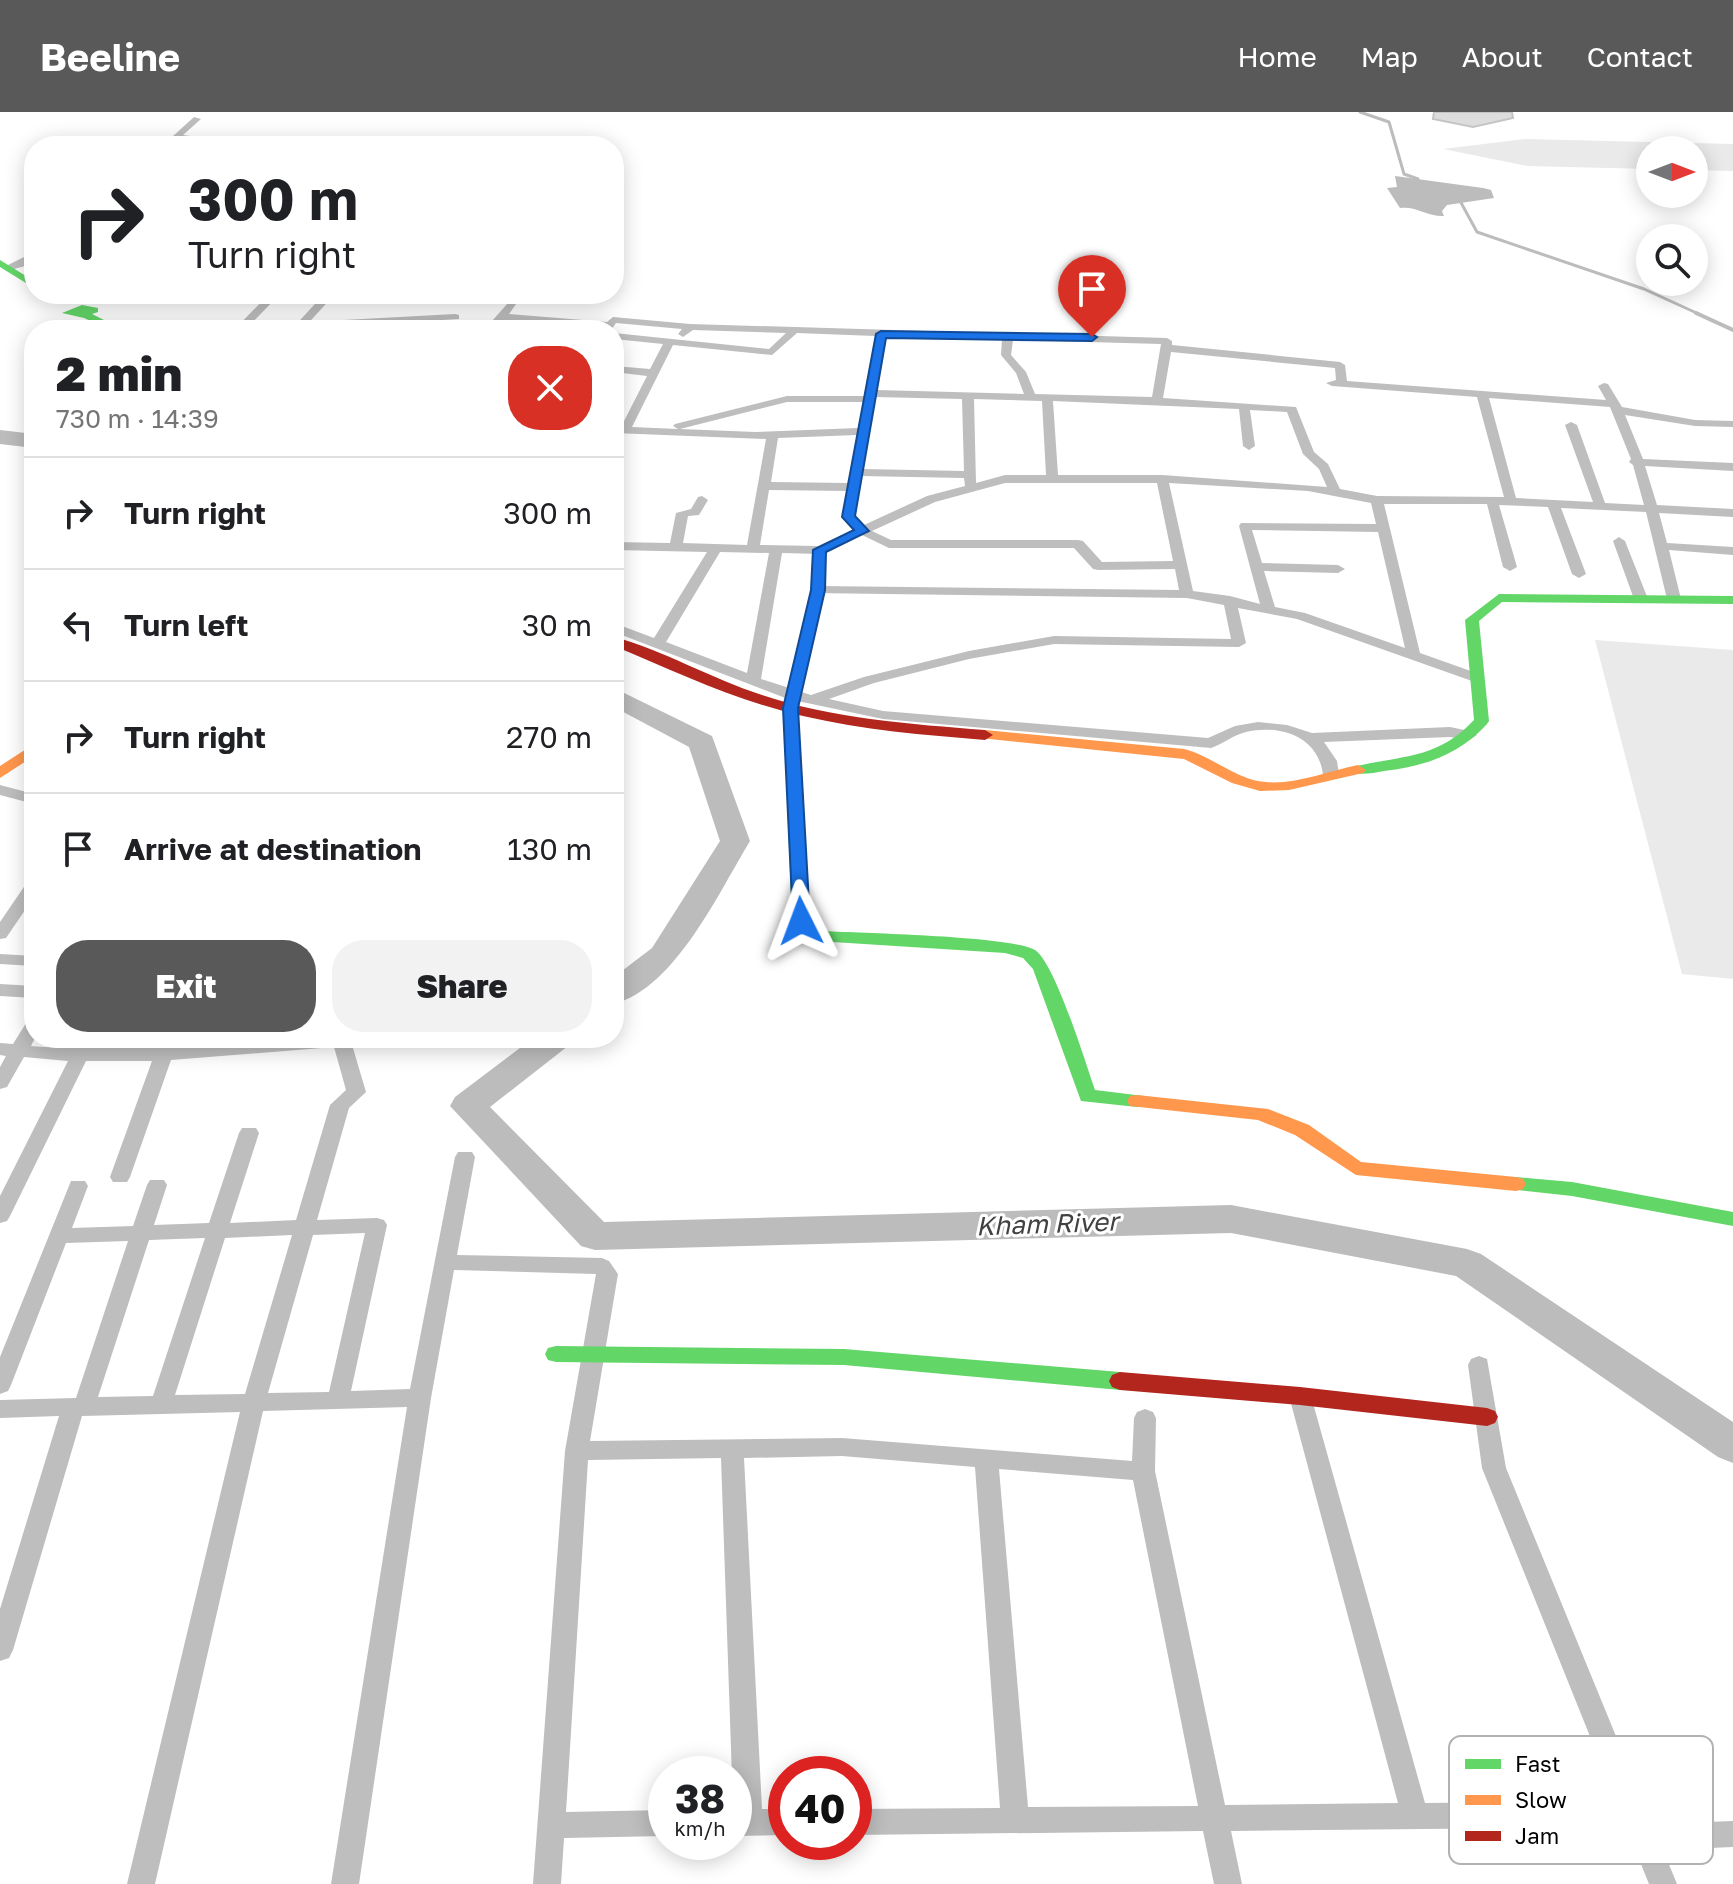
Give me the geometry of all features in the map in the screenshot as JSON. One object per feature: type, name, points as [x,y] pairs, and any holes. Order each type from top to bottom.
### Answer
[{"type":"street","points":[[176,136],[197,119]]},
{"type":"street","points":[[249,320],[265,304]]},
{"type":"street","points":[[305,320],[321,304]]},
{"type":"street","points":[[454,320],[458,304]]},
{"type":"street","points":[[499,320],[511,304]]},
{"type":"street","points":[[74,305],[101,320]]},
{"type":"street","points":[[400,320],[455,317]]},
{"type":"street","points":[[502,317],[527,320]]},
{"type":"street","points":[[624,321],[793,332],[1167,341],[1157,401]]},
{"type":"street","points":[[624,423],[673,340],[690,327]]},
{"type":"street","points":[[624,332],[772,352],[793,332]]},
{"type":"street","points":[[881,334],[848,517],[863,531],[889,544],[1078,544],[1098,566],[1181,565]]},
{"type":"street","points":[[1008,336],[1006,355],[1021,372],[1031,398]]},
{"type":"street","points":[[1166,348],[1340,365],[1337,384],[1616,407],[1695,423],[1733,424]]},
{"type":"street","points":[[624,370],[654,373]]},
{"type":"street","points":[[1604,386],[1616,407],[1651,507],[1674,599]]},
{"type":"street","points":[[1482,394],[1511,501]]},
{"type":"street","points":[[968,396],[970,482]]},
{"type":"street","points":[[656,432],[787,399],[968,396],[1157,401],[1292,409],[1309,454],[1324,467],[1335,492]]},
{"type":"street","points":[[1047,398],[1052,479]]},
{"type":"street","points":[[1244,406],[1249,446]]},
{"type":"street","points":[[1571,425],[1600,505]]},
{"type":"street","points":[[624,430],[773,435],[863,431]]},
{"type":"street","points":[[753,549],[773,435]]},
{"type":"street","points":[[1635,462],[1733,467]]},
{"type":"street","points":[[855,472],[970,482],[1005,479],[1162,479],[1308,487],[1377,500],[1492,500],[1733,513]]},
{"type":"street","points":[[1162,479],[1187,594]]},
{"type":"street","points":[[624,546],[820,550],[970,482]]},
{"type":"street","points":[[764,486],[853,487]]},
{"type":"street","points":[[676,548],[682,513],[695,512],[702,500]]},
{"type":"street","points":[[1377,500],[1414,656]]},
{"type":"street","points":[[1492,500],[1510,567]]},
{"type":"street","points":[[1553,503],[1579,574]]},
{"type":"street","points":[[1268,608],[1245,526],[1384,528]]},
{"type":"street","points":[[1619,541],[1641,599]]},
{"type":"street","points":[[1661,546],[1733,551]]},
{"type":"street","points":[[657,645],[715,549]]},
{"type":"street","points":[[753,682],[776,549]]},
{"type":"street","points":[[820,550],[818,590],[791,702],[801,921],[817,936],[1005,948],[1029,954],[1041,968],[1088,1096],[1261,1114],[1302,1130],[1356,1168],[1572,1189],[1733,1219]]},
{"type":"street","points":[[1256,567],[1338,569]]},
{"type":"street","points":[[818,590],[1187,594],[1300,616],[1477,678]]},
{"type":"street","points":[[812,700],[883,715],[1211,753],[1239,781],[1258,786],[1302,786],[1331,775],[1421,761],[1462,745],[1482,721],[1472,620],[1499,598],[1733,600]]},
{"type":"street","points":[[624,631],[753,682],[791,702],[812,700],[969,655],[1054,640],[1239,643],[1230,600]]},
{"type":"street","points":[[624,645],[728,689],[899,728],[1136,746],[1181,753],[1211,753],[1242,729],[1259,727],[1282,729],[1311,738],[1450,732],[1469,735]]},
{"type":"street","points":[[1311,738],[1329,754],[1331,775]]},
{"type":"street","points":[[0,773],[24,756]]},
{"type":"street","points":[[0,790],[24,796]]},
{"type":"street","points":[[0,934],[24,899]]},
{"type":"street","points":[[0,959],[24,960]]},
{"type":"street","points":[[0,990],[24,991]]},
{"type":"street","points":[[0,1083],[9,1050],[24,1034]]},
{"type":"street","points":[[141,1884],[254,1403],[340,1105],[356,1092],[344,1048]]},
{"type":"street","points":[[9,1050],[80,1055],[174,1049],[120,1177]]},
{"type":"street","points":[[0,1216],[80,1055]]},
{"type":"street","points":[[161,1405],[249,1133]]},
{"type":"street","points":[[345,1884],[420,1398],[465,1157]]},
{"type":"street","points":[[0,1650],[78,1407],[157,1185]]},
{"type":"street","points":[[0,1385],[78,1186]]},
{"type":"street","points":[[59,1236],[373,1224],[379,1227],[338,1400]]},
{"type":"street","points":[[445,1262],[602,1266],[607,1274],[577,1451],[547,1884]]},
{"type":"street","points":[[556,1354],[844,1357],[1300,1396],[1487,1417]]},
{"type":"street","points":[[1479,1365],[1494,1468],[1604,1736]]},
{"type":"street","points":[[1300,1396],[1415,1816]]},
{"type":"street","points":[[0,1409],[420,1398]]},
{"type":"street","points":[[1145,1418],[1143,1471],[1217,1818],[1228,1884]]},
{"type":"street","points":[[732,1447],[739,1756]]},
{"type":"street","points":[[577,1451],[842,1447],[1143,1471]]},
{"type":"street","points":[[986,1458],[1015,1820]]},
{"type":"street","points":[[872,1822],[1449,1817]]},
{"type":"street","points":[[550,1825],[648,1823]]},
{"type":"street","points":[[1713,1832],[1733,1834]]},
{"type":"street","points":[[1655,1864],[1663,1884]]},
{"type":"shaded area","points":[[1525,139],[1636,142],[1636,169],[1527,166],[1443,149]]},
{"type":"shaded area","points":[[1708,143],[1733,144],[1733,171],[1708,170]]},
{"type":"shaded area","points":[[1395,176],[1483,188],[1491,190],[1494,198],[1447,205],[1442,211],[1444,216],[1400,208],[1387,188],[1397,187]]},
{"type":"shaded area","points":[[1595,640],[1733,650],[1733,979],[1682,974]]},
{"type":"building","points":[[1434,112],[1512,112],[1513,118],[1473,127],[1433,119]]},
{"type":"waterway","points":[[1360,112],[1389,122],[1404,174],[1418,179]]},
{"type":"waterway","points":[[1459,199],[1477,232],[1644,289],[1701,315]]},
{"type":"waterway","points":[[1696,313],[1733,330]]},
{"type":"waterway","name":"Kham River","points":[[0,437],[24,440]]},
{"type":"waterway","name":"Kham River","points":[[624,701],[702,742],[735,841],[664,955],[624,985]]},
{"type":"waterway","name":"Kham River","points":[[543,1048],[468,1106],[595,1236],[1231,1219],[1467,1264],[1733,1445]]},
{"type":"traffic: fast","points":[[0,263],[24,279]]},
{"type":"traffic: fast","points":[[86,307],[94,310],[80,316],[67,313],[86,307]]},
{"type":"traffic: fast","points":[[85,315],[96,320]]},
{"type":"traffic: fast","points":[[820,550],[818,590],[790,708],[801,921],[817,936],[1005,948],[1029,954],[1041,968],[1088,1096],[1137,1101]]},
{"type":"traffic: fast","points":[[1358,770],[1426,758],[1456,745],[1482,721],[1472,620],[1499,598],[1733,600]]},
{"type":"traffic: fast","points":[[1516,1184],[1572,1189],[1733,1219]]},
{"type":"traffic: fast","points":[[556,1354],[844,1357],[1120,1381]]},
{"type":"traffic: slow","points":[[985,735],[1184,754],[1238,780],[1260,786],[1302,783],[1358,770]]},
{"type":"traffic: slow","points":[[0,773],[24,756]]},
{"type":"traffic: slow","points":[[1137,1101],[1261,1114],[1302,1130],[1356,1168],[1516,1184]]},
{"type":"traffic: jam","points":[[624,645],[731,689],[803,712],[870,724],[985,735]]},
{"type":"traffic: jam","points":[[1120,1381],[1300,1396],[1487,1417]]},
{"type":"route","points":[[801,921],[790,708],[818,590],[820,550],[863,531],[848,517],[881,334],[1092,337]]}]
